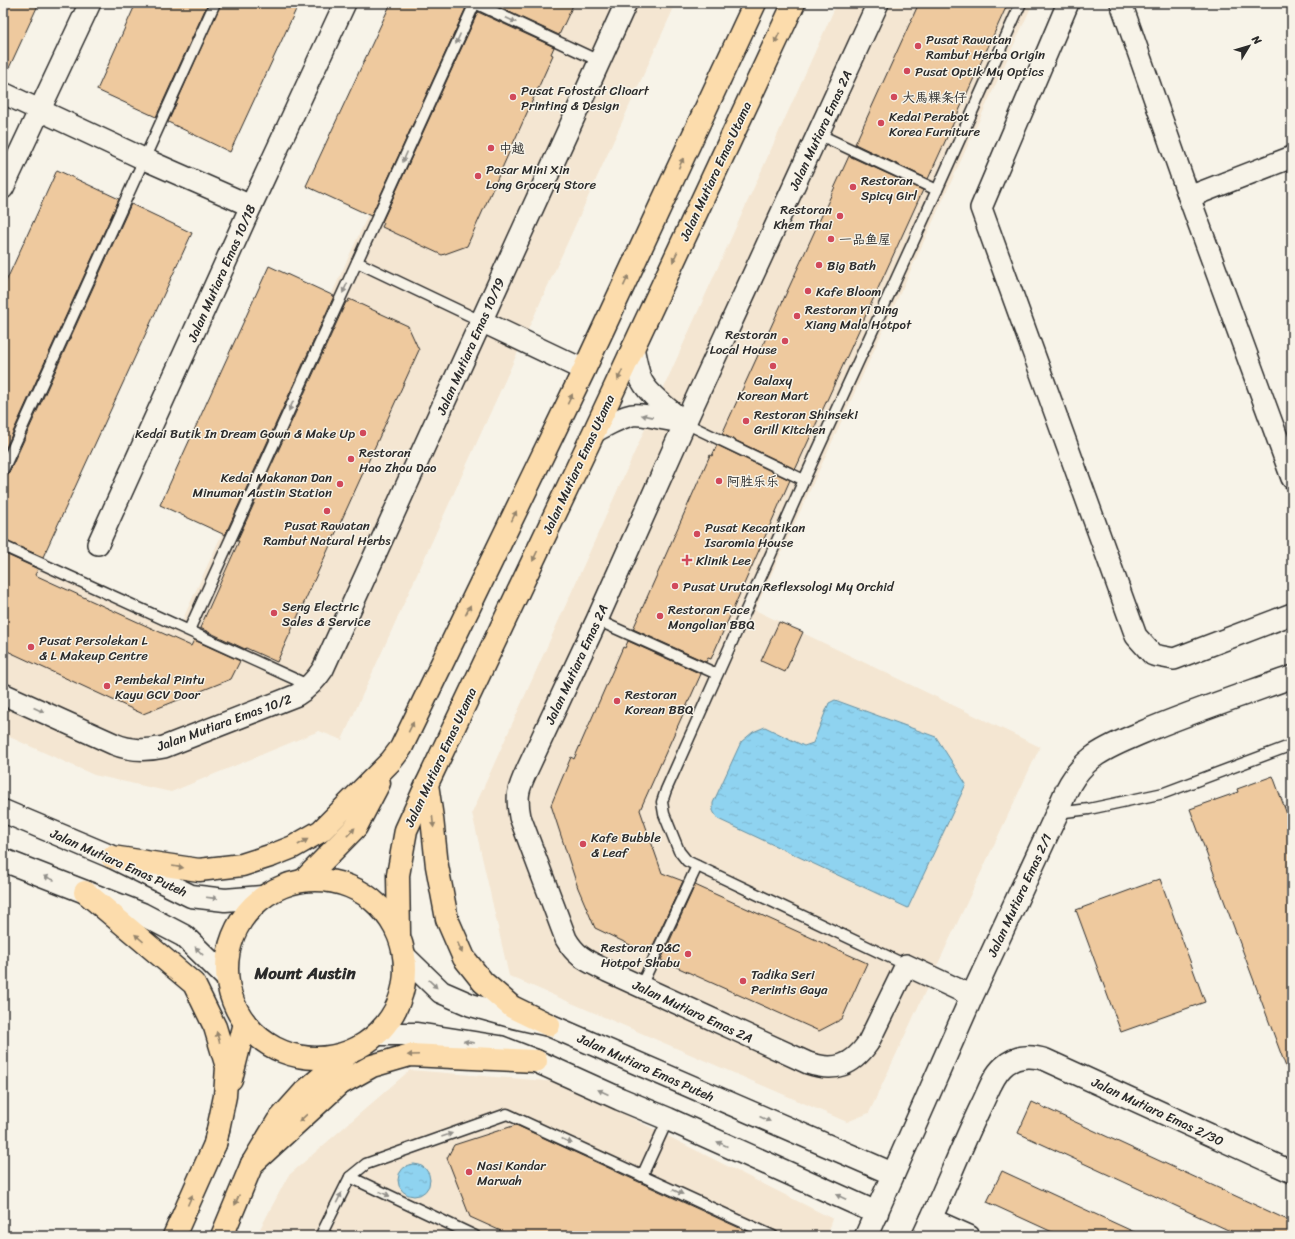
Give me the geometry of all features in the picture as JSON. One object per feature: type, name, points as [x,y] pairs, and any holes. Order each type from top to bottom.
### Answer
[{"type":"main road","points":[[112,857],[199,870],[242,865],[273,855],[293,847],[321,831],[391,761],[401,748],[584,370],[756,3]]},
{"type":"main road","name":"Jalan Mutiara Emas Utama","points":[[399,934],[398,875],[406,830],[794,3]]},
{"type":"main road","points":[[304,880],[356,827],[391,761]]},
{"type":"main road","points":[[427,784],[437,866],[447,919],[464,958],[483,982],[512,1007],[549,1025]]},
{"type":"main road","points":[[222,1236],[252,1164],[278,1121],[304,1092],[350,1052],[378,1034],[395,1012],[404,986],[405,957],[399,934],[387,914],[370,898],[350,886],[328,880],[304,880],[282,886],[262,897],[245,913],[234,933],[228,955],[227,978],[233,1002],[245,1023],[262,1040],[282,1052],[304,1058],[328,1058],[350,1052]]},
{"type":"main road","points":[[85,892],[194,984],[215,1027],[227,1067],[225,1096],[215,1144]]},
{"type":"main road","points":[[174,1236],[215,1144],[245,1023]]},
{"type":"main road","points":[[252,1164],[338,1085],[372,1066],[410,1055],[536,1061]]},
{"type":"street","points":[[3,188],[90,3]]},
{"type":"street","name":"Jalan Mutiara Emas 10/18","points":[[98,544],[345,3]]},
{"type":"street","name":"Jalan Mutiara Emas 10/19","points":[[310,686],[318,678],[323,669],[626,3]]},
{"type":"street","name":"Jalan Mutiara Emas 2A","points":[[878,3],[685,423],[597,620],[519,787],[518,802],[523,824],[566,939],[572,950],[585,960],[607,971],[808,1064],[822,1068],[836,1067],[849,1062],[860,1054],[868,1042],[906,965]]},
{"type":"street","points":[[1068,3],[981,208],[1136,636],[1153,655],[1174,659],[1292,614]]},
{"type":"street","points":[[1121,3],[1189,197],[1292,478]]},
{"type":"street","points":[[3,93],[144,159],[251,206]]},
{"type":"street","points":[[1189,197],[1292,157]]},
{"type":"street","points":[[481,321],[584,370]]},
{"type":"street","points":[[633,347],[640,378],[645,386],[651,394],[685,423]]},
{"type":"street","points":[[594,432],[622,418],[632,415],[685,423]]},
{"type":"street","name":"Jalan Mutiara Emas 2/1","points":[[866,1236],[972,996],[1057,813],[1067,788],[1079,771],[1092,758],[1110,748],[1161,725],[1292,677]]},
{"type":"street","name":"Jalan Mutiara Emas 10/2","points":[[3,694],[124,748],[144,750],[164,747],[297,695],[310,686]]},
{"type":"street","name":"Jalan Mutiara Emas Puteh","points":[[3,811],[112,857],[191,896],[225,900],[262,897]]},
{"type":"street","points":[[3,860],[142,914],[184,936],[227,978]]},
{"type":"street","name":"Jalan Mutiara Emas Puteh","points":[[405,957],[441,992],[470,1005],[549,1025],[893,1174]]},
{"type":"street","points":[[906,965],[972,996]]},
{"type":"street","points":[[378,1034],[417,1034],[500,1046],[668,1119],[877,1213]]},
{"type":"street","name":"Jalan Mutiara Emas 2/30","points":[[927,1227],[968,1134],[996,1077],[1003,1067],[1012,1060],[1023,1057],[1035,1056],[1046,1060],[1292,1172]]},
{"type":"street","points":[[927,1227],[969,1236]]},
{"type":"lane","points":[[3,470],[215,3]]},
{"type":"lane","points":[[189,630],[475,3],[599,61]]},
{"type":"lane","points":[[906,965],[687,860],[679,851],[664,814],[662,802],[717,674],[804,480],[1021,3]]},
{"type":"lane","points":[[818,134],[937,190]]},
{"type":"lane","points":[[357,262],[481,321]]},
{"type":"lane","points":[[685,423],[804,480]]},
{"type":"lane","points":[[3,546],[310,686]]},
{"type":"lane","points":[[597,620],[717,674]]},
{"type":"lane","points":[[1057,813],[1089,809],[1164,793],[1292,745]]},
{"type":"lane","points":[[642,986],[697,866]]},
{"type":"lane","points":[[328,1236],[322,1233],[350,1177],[366,1164],[507,1114],[773,1236]]},
{"type":"lane","points":[[642,1176],[668,1119]]},
{"type":"lane","points":[[350,1177],[475,1236]]},
{"type":"shaded area","points":[[465,3],[676,3],[342,740],[319,731],[171,792],[94,775],[3,734],[3,539],[182,621]]},
{"type":"shaded area","points":[[837,3],[1033,3],[755,610],[1040,747],[869,1113],[847,1122],[509,976],[472,813]]},
{"type":"shaded area","points":[[410,1070],[560,1082],[833,1219],[827,1236],[275,1236],[260,1229],[288,1176]]},
{"type":"water","points":[[835,700],[936,737],[966,784],[908,908],[718,819],[713,811],[713,803],[741,742],[753,732],[765,727],[804,746],[813,743],[829,703]]},
{"type":"water","points":[[411,1164],[417,1164],[426,1168],[430,1180],[426,1192],[417,1196],[411,1196],[402,1192],[398,1183],[398,1177],[402,1168]]},
{"type":"building","points":[[3,3],[39,3],[3,81]]},
{"type":"building","points":[[136,3],[208,3],[156,117],[97,90]]},
{"type":"building","points":[[221,3],[299,3],[230,152],[168,122]]},
{"type":"building","points":[[391,3],[468,3],[371,216],[306,186]]},
{"type":"building","points":[[490,3],[574,3],[559,35]]},
{"type":"building","points":[[919,3],[1008,3],[928,179],[855,144]]},
{"type":"building","points":[[478,12],[554,47],[551,54],[553,55],[467,246],[442,255],[382,227],[384,223],[382,222]]},
{"type":"building","points":[[849,156],[923,190],[795,469],[722,434]]},
{"type":"building","points":[[57,170],[119,199],[3,454],[3,288]]},
{"type":"building","points":[[131,204],[192,233],[43,557],[3,540],[3,476],[9,473]]},
{"type":"building","points":[[269,266],[334,296],[225,535],[160,505]]},
{"type":"building","points":[[349,299],[408,326],[419,350],[277,662],[200,628],[239,541],[237,541],[346,302],[348,302]]},
{"type":"building","points":[[717,445],[790,480],[711,659],[708,658],[706,662],[633,629],[710,455],[712,456]]},
{"type":"building","points":[[3,553],[38,569],[35,575],[151,628],[191,646],[194,640],[240,661],[231,679],[143,714],[3,649]]},
{"type":"building","points":[[779,622],[803,632],[785,672],[761,661]]},
{"type":"building","points":[[628,641],[701,674],[640,810],[662,873],[683,881],[649,954],[595,928],[578,888],[551,805],[571,757],[574,759],[623,647],[625,648]]},
{"type":"building","points":[[1273,776],[1292,828],[1292,1078],[1290,1078],[1190,809],[1238,792],[1237,789]]},
{"type":"building","points":[[1160,879],[1205,1002],[1121,1032],[1076,910]]},
{"type":"building","points":[[695,885],[867,963],[842,1019],[819,1031],[661,960]]},
{"type":"building","points":[[1032,1102],[1292,1222],[1292,1236],[1241,1236],[1018,1133]]},
{"type":"building","points":[[516,1125],[757,1236],[512,1236],[470,1217],[447,1158],[454,1145]]},
{"type":"building","points":[[1002,1171],[1143,1236],[1061,1236],[987,1202]]},
{"type":"place","name":"Pusat Rawatan Rambut Herba Origin","points":[[918,46]]},
{"type":"place","name":"Pusat Optik My Optics","points":[[907,71]]},
{"type":"place","name":"Pusat Fotostat Clioart Printing & Design","points":[[513,97]]},
{"type":"place","name":"大馬粿条仔","points":[[894,97]]},
{"type":"place","name":"Kedai Perabot Korea Furniture","points":[[881,123]]},
{"type":"place","name":"中越","points":[[491,148]]},
{"type":"place","name":"Pasar Mini Xin Long Grocery Store","points":[[478,176]]},
{"type":"place","name":"Restoran Spicy Girl","points":[[853,187]]},
{"type":"place","name":"Restoran Khem Thai","points":[[840,216]]},
{"type":"place","name":"一品鱼屋","points":[[831,239]]},
{"type":"place","name":"Big Bath","points":[[819,265]]},
{"type":"place","name":"Kafe Bloom","points":[[808,291]]},
{"type":"place","name":"Restoran Yi Ding Xiang Mala Hotpot","points":[[797,316]]},
{"type":"place","name":"Restoran Local House","points":[[785,341]]},
{"type":"place","name":"Galaxy Korean Mart","points":[[773,366]]},
{"type":"place","name":"Restoran Shinseki Grill Kitchen","points":[[746,421]]},
{"type":"place","name":"Kedai Butik In Dream Gown & Make Up","points":[[363,433]]},
{"type":"place","name":"Restoran Hao Zhou Dao","points":[[351,459]]},
{"type":"place","name":"阿胜乐乐","points":[[719,481]]},
{"type":"place","name":"Kedai Makanan Dan Minuman Austin Station","points":[[340,484]]},
{"type":"place","name":"Pusat Rawatan Rambut Natural Herbs","points":[[327,511]]},
{"type":"place","name":"Pusat Kecantikan Isaromia House","points":[[697,534]]},
{"type":"place","name":"Klinik Lee","points":[[687,560]]},
{"type":"place","name":"Pusat Urutan Reflexsologi My Orchid","points":[[675,586]]},
{"type":"place","name":"Seng Electric Sales & Service","points":[[274,613]]},
{"type":"place","name":"Restoran Face Mongolian BBQ","points":[[660,616]]},
{"type":"place","name":"Pusat Persolekan L & L Makeup Centre","points":[[31,647]]},
{"type":"place","name":"Pembekal Pintu Kayu GCV Door","points":[[107,686]]},
{"type":"place","name":"Restoran Korean BBQ","points":[[617,701]]},
{"type":"place","name":"Kafe Bubble & Leaf","points":[[583,844]]},
{"type":"place","name":"Restoran D&C Hotpot Shabu","points":[[688,954]]},
{"type":"place","name":"Tadika Seri Perintis Gaya","points":[[743,981]]},
{"type":"place","name":"Nasi Kandar Marwah","points":[[469,1172]]},
{"type":"district","name":"Mount Austin","points":[[305,973]]}]
